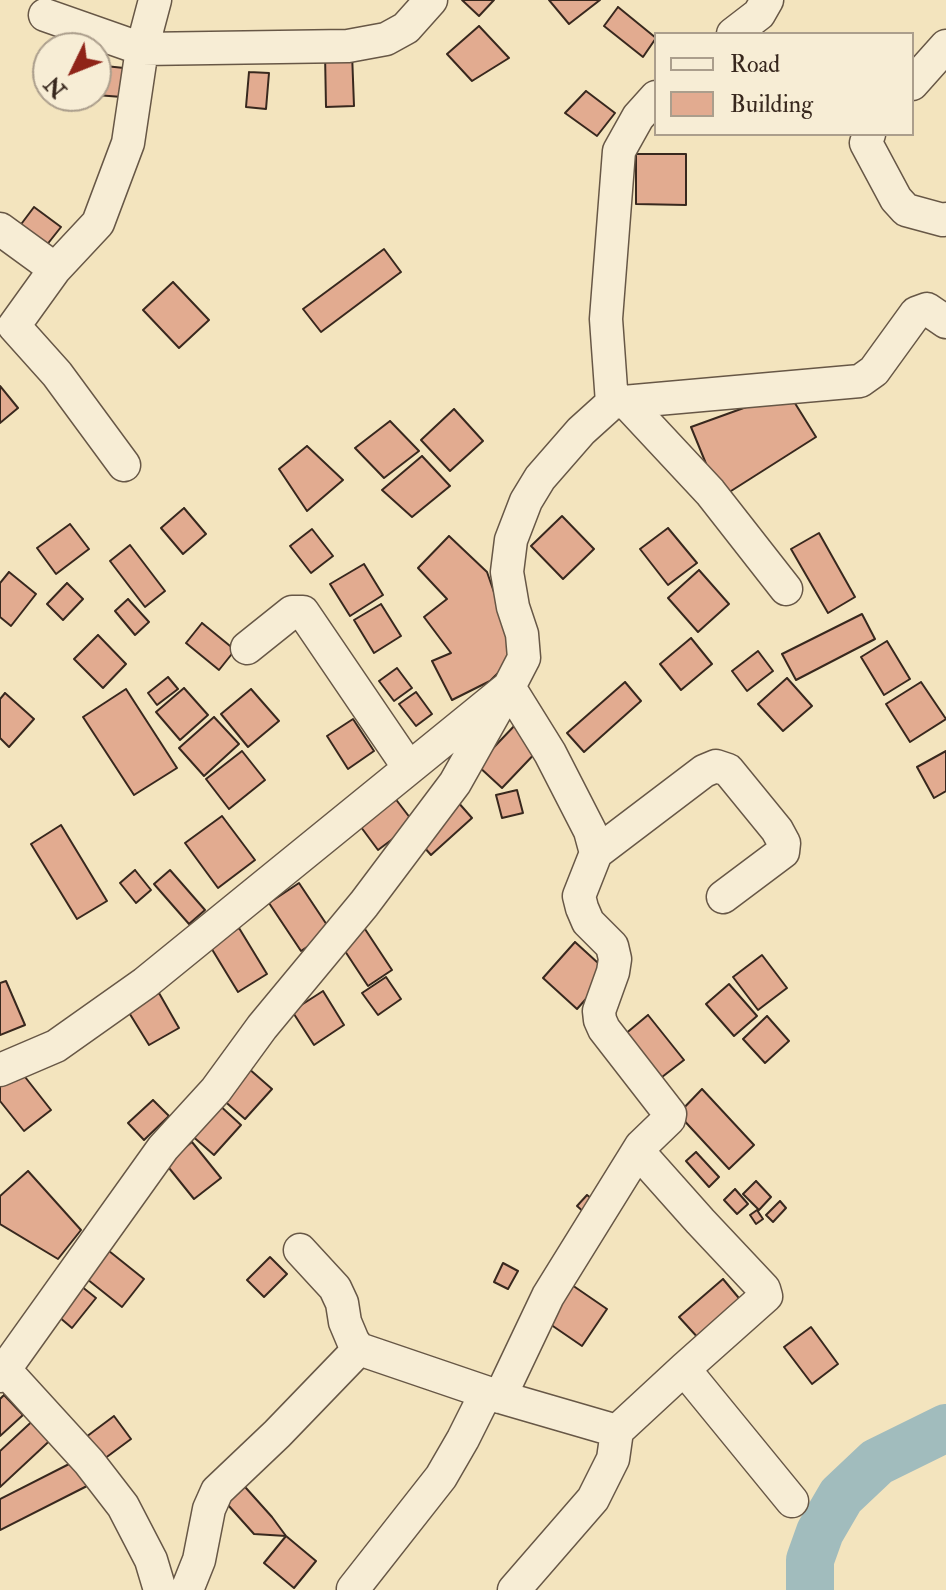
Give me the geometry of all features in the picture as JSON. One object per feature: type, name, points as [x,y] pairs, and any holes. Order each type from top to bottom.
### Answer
[{"type":"street","points":[[124,465],[57,374],[14,326],[55,269],[98,223],[128,143],[142,49],[155,0]]},
{"type":"street","points":[[45,15],[142,49],[348,46],[386,39],[406,28],[431,0]]},
{"type":"street","points":[[735,32],[756,5]]},
{"type":"street","points":[[914,82],[946,46]]},
{"type":"street","points":[[654,99],[638,117],[619,151],[606,319],[619,403],[710,492],[786,589]]},
{"type":"street","points":[[868,136],[866,143],[896,199],[906,210],[946,219]]},
{"type":"street","points":[[0,229],[55,269]]},
{"type":"street","points":[[160,1590],[151,1560],[123,1506],[89,1462],[3,1373],[163,1148],[216,1090],[262,1027],[364,904],[455,783],[524,658],[522,634],[507,572],[511,540],[526,501],[540,478],[581,431],[619,403],[860,381],[874,371],[916,313],[927,309],[946,322]]},
{"type":"street","points":[[247,648],[292,612],[303,612],[409,768]]},
{"type":"street","points":[[0,1070],[56,1046],[145,983],[509,687]]},
{"type":"street","points":[[509,687],[550,753],[587,823],[596,853]]},
{"type":"street","points":[[353,1589],[441,1477],[641,1146],[669,1119],[670,1114],[600,1020],[599,1011],[615,959],[612,946],[588,922],[579,896],[596,853],[704,771],[716,766],[728,770],[784,843],[783,852],[723,897]]},
{"type":"street","points":[[514,1590],[593,1499],[613,1459],[617,1431],[766,1296],[764,1289],[643,1157],[641,1146]]},
{"type":"street","points":[[300,1250],[335,1288],[342,1303],[345,1322],[359,1349],[493,1395],[617,1431]]},
{"type":"street","points":[[187,1590],[199,1560],[209,1509],[217,1491],[359,1349]]},
{"type":"street","points":[[684,1369],[792,1501]]},
{"type":"building","points":[[462,0],[494,0],[479,16]]},
{"type":"building","points":[[549,0],[600,0],[569,24]]},
{"type":"building","points":[[618,7],[654,36],[654,41],[643,57],[604,26]]},
{"type":"building","points":[[479,26],[509,58],[472,81],[447,54]]},
{"type":"building","points":[[325,53],[352,53],[354,106],[326,107]]},
{"type":"building","points":[[112,67],[124,68],[122,97],[112,96]]},
{"type":"building","points":[[249,72],[269,73],[266,109],[246,107]]},
{"type":"building","points":[[586,91],[615,113],[597,136],[565,113]]},
{"type":"building","points":[[636,154],[686,154],[686,205],[636,204]]},
{"type":"building","points":[[34,207],[61,227],[42,251],[16,231]]},
{"type":"building","points":[[384,249],[401,272],[321,332],[303,309]]},
{"type":"building","points":[[173,282],[209,320],[179,348],[143,310]]},
{"type":"building","points":[[0,386],[18,408],[0,423]]},
{"type":"building","points":[[788,392],[816,437],[720,498],[691,427]]},
{"type":"building","points":[[454,409],[483,441],[450,471],[421,440]]},
{"type":"building","points":[[390,421],[419,451],[384,478],[355,448]]},
{"type":"building","points":[[307,446],[343,480],[307,511],[279,469]]},
{"type":"building","points":[[422,456],[450,486],[412,517],[382,490]]},
{"type":"building","points":[[184,508],[206,534],[183,554],[161,528]]},
{"type":"building","points":[[562,516],[594,549],[563,579],[531,546]]},
{"type":"building","points":[[70,524],[89,549],[56,574],[37,548]]},
{"type":"building","points":[[668,528],[697,563],[668,585],[640,549]]},
{"type":"building","points":[[312,529],[333,556],[311,573],[290,546]]},
{"type":"building","points":[[819,533],[855,597],[828,613],[791,549]]},
{"type":"building","points":[[449,536],[487,572],[510,638],[510,661],[490,681],[452,700],[432,661],[451,653],[424,617],[447,599],[418,568]]},
{"type":"building","points":[[130,545],[165,591],[145,607],[110,561]]},
{"type":"building","points":[[364,564],[383,595],[350,616],[330,584]]},
{"type":"building","points":[[699,570],[729,604],[698,632],[668,598]]},
{"type":"building","points":[[9,572],[36,594],[11,626],[0,617],[0,583]]},
{"type":"building","points":[[67,583],[83,599],[63,620],[47,604]]},
{"type":"building","points":[[128,599],[149,622],[135,635],[115,611]]},
{"type":"building","points":[[381,604],[401,636],[374,653],[354,620]]},
{"type":"building","points":[[862,614],[875,639],[796,680],[782,654]]},
{"type":"building","points":[[202,623],[235,650],[219,670],[186,643]]},
{"type":"building","points":[[98,635],[126,664],[103,688],[74,659]]},
{"type":"building","points":[[691,638],[712,664],[681,690],[660,664]]},
{"type":"building","points":[[887,641],[910,679],[884,695],[861,657]]},
{"type":"building","points":[[758,651],[773,671],[747,691],[732,671]]},
{"type":"building","points":[[397,668],[412,688],[394,701],[379,681]]},
{"type":"building","points":[[168,677],[178,689],[157,705],[148,693]]},
{"type":"building","points":[[787,678],[812,706],[783,731],[758,704]]},
{"type":"building","points":[[625,682],[641,701],[584,752],[567,733]]},
{"type":"building","points":[[921,682],[946,719],[910,742],[886,704]]},
{"type":"building","points":[[184,688],[208,715],[180,740],[156,712]]},
{"type":"building","points":[[126,689],[177,768],[134,795],[83,717]]},
{"type":"building","points":[[251,689],[279,721],[248,747],[221,714]]},
{"type":"building","points":[[416,692],[432,714],[416,726],[399,704]]},
{"type":"building","points":[[5,693],[34,719],[9,747],[0,738],[0,699]]},
{"type":"building","points":[[214,717],[239,744],[204,776],[179,748]]},
{"type":"building","points":[[353,719],[374,751],[348,769],[327,736]]},
{"type":"building","points":[[517,723],[542,746],[502,788],[477,765]]},
{"type":"building","points":[[242,751],[265,780],[229,809],[206,779]]},
{"type":"building","points":[[946,751],[946,791],[934,798],[917,767]]},
{"type":"building","points":[[517,790],[523,813],[502,818],[496,795]]},
{"type":"building","points":[[391,793],[414,823],[378,850],[355,819]]},
{"type":"building","points":[[457,801],[472,818],[431,855],[416,838]]},
{"type":"building","points":[[222,816],[255,860],[218,888],[185,843]]},
{"type":"building","points":[[61,825],[107,901],[77,919],[31,844]]},
{"type":"building","points":[[135,870],[151,890],[136,903],[120,883]]},
{"type":"building","points":[[170,870],[205,910],[189,924],[154,884]]},
{"type":"building","points":[[299,883],[331,931],[301,951],[269,903]]},
{"type":"building","points":[[361,923],[392,970],[368,986],[337,939]]},
{"type":"building","points":[[239,928],[267,974],[238,992],[210,946]]},
{"type":"building","points":[[575,942],[609,973],[577,1009],[543,978]]},
{"type":"building","points":[[762,955],[787,988],[758,1010],[733,977]]},
{"type":"building","points":[[386,977],[401,999],[378,1015],[362,993]]},
{"type":"building","points":[[6,981],[25,1025],[0,1035],[0,983]]},
{"type":"building","points":[[729,984],[757,1016],[734,1036],[706,1004]]},
{"type":"building","points":[[323,991],[344,1025],[314,1045],[292,1011]]},
{"type":"building","points":[[159,993],[179,1028],[149,1045],[128,1011]]},
{"type":"building","points":[[648,1015],[684,1060],[653,1084],[618,1040]]},
{"type":"building","points":[[767,1016],[789,1041],[765,1063],[743,1039]]},
{"type":"building","points":[[18,1068],[51,1110],[24,1131],[0,1101],[0,1083]]},
{"type":"building","points":[[248,1068],[272,1089],[245,1119],[221,1098]]},
{"type":"building","points":[[702,1089],[754,1145],[729,1169],[678,1114]]},
{"type":"building","points":[[153,1100],[169,1116],[144,1140],[128,1123]]},
{"type":"building","points":[[217,1103],[241,1125],[214,1155],[190,1134]]},
{"type":"building","points":[[192,1142],[221,1178],[194,1199],[165,1163]]},
{"type":"building","points":[[696,1152],[719,1177],[709,1187],[686,1161]]},
{"type":"building","points":[[28,1171],[81,1230],[58,1259],[0,1224],[0,1196]]},
{"type":"building","points":[[756,1181],[771,1197],[759,1210],[743,1194]]},
{"type":"building","points":[[735,1189],[748,1204],[737,1214],[724,1200]]},
{"type":"building","points":[[587,1195],[596,1202],[586,1214],[577,1206]]},
{"type":"building","points":[[780,1201],[786,1208],[773,1222],[766,1215]]},
{"type":"building","points":[[757,1210],[763,1219],[756,1224],[750,1215]]},
{"type":"building","points":[[104,1247],[144,1279],[122,1307],[82,1275]]},
{"type":"building","points":[[270,1257],[287,1274],[264,1297],[247,1280]]},
{"type":"building","points":[[503,1263],[518,1271],[508,1289],[494,1282]]},
{"type":"building","points":[[723,1279],[743,1303],[700,1340],[679,1317]]},
{"type":"building","points":[[76,1282],[96,1298],[72,1328],[52,1311]]},
{"type":"building","points":[[572,1285],[607,1309],[582,1346],[547,1322]]},
{"type":"building","points":[[811,1327],[838,1364],[812,1384],[784,1347]]},
{"type":"building","points":[[4,1395],[23,1415],[0,1436],[0,1399]]},
{"type":"building","points":[[40,1414],[58,1433],[0,1487],[0,1451]]},
{"type":"building","points":[[114,1416],[131,1439],[104,1459],[86,1437]]},
{"type":"building","points":[[77,1460],[89,1485],[0,1530],[0,1499]]},
{"type":"building","points":[[237,1478],[286,1536],[254,1534],[219,1495]]},
{"type":"building","points":[[286,1536],[316,1561],[294,1588],[264,1563]]},
{"type":"waterway","points":[[810,1590],[810,1560],[820,1532],[841,1496],[877,1462],[946,1428]]}]
